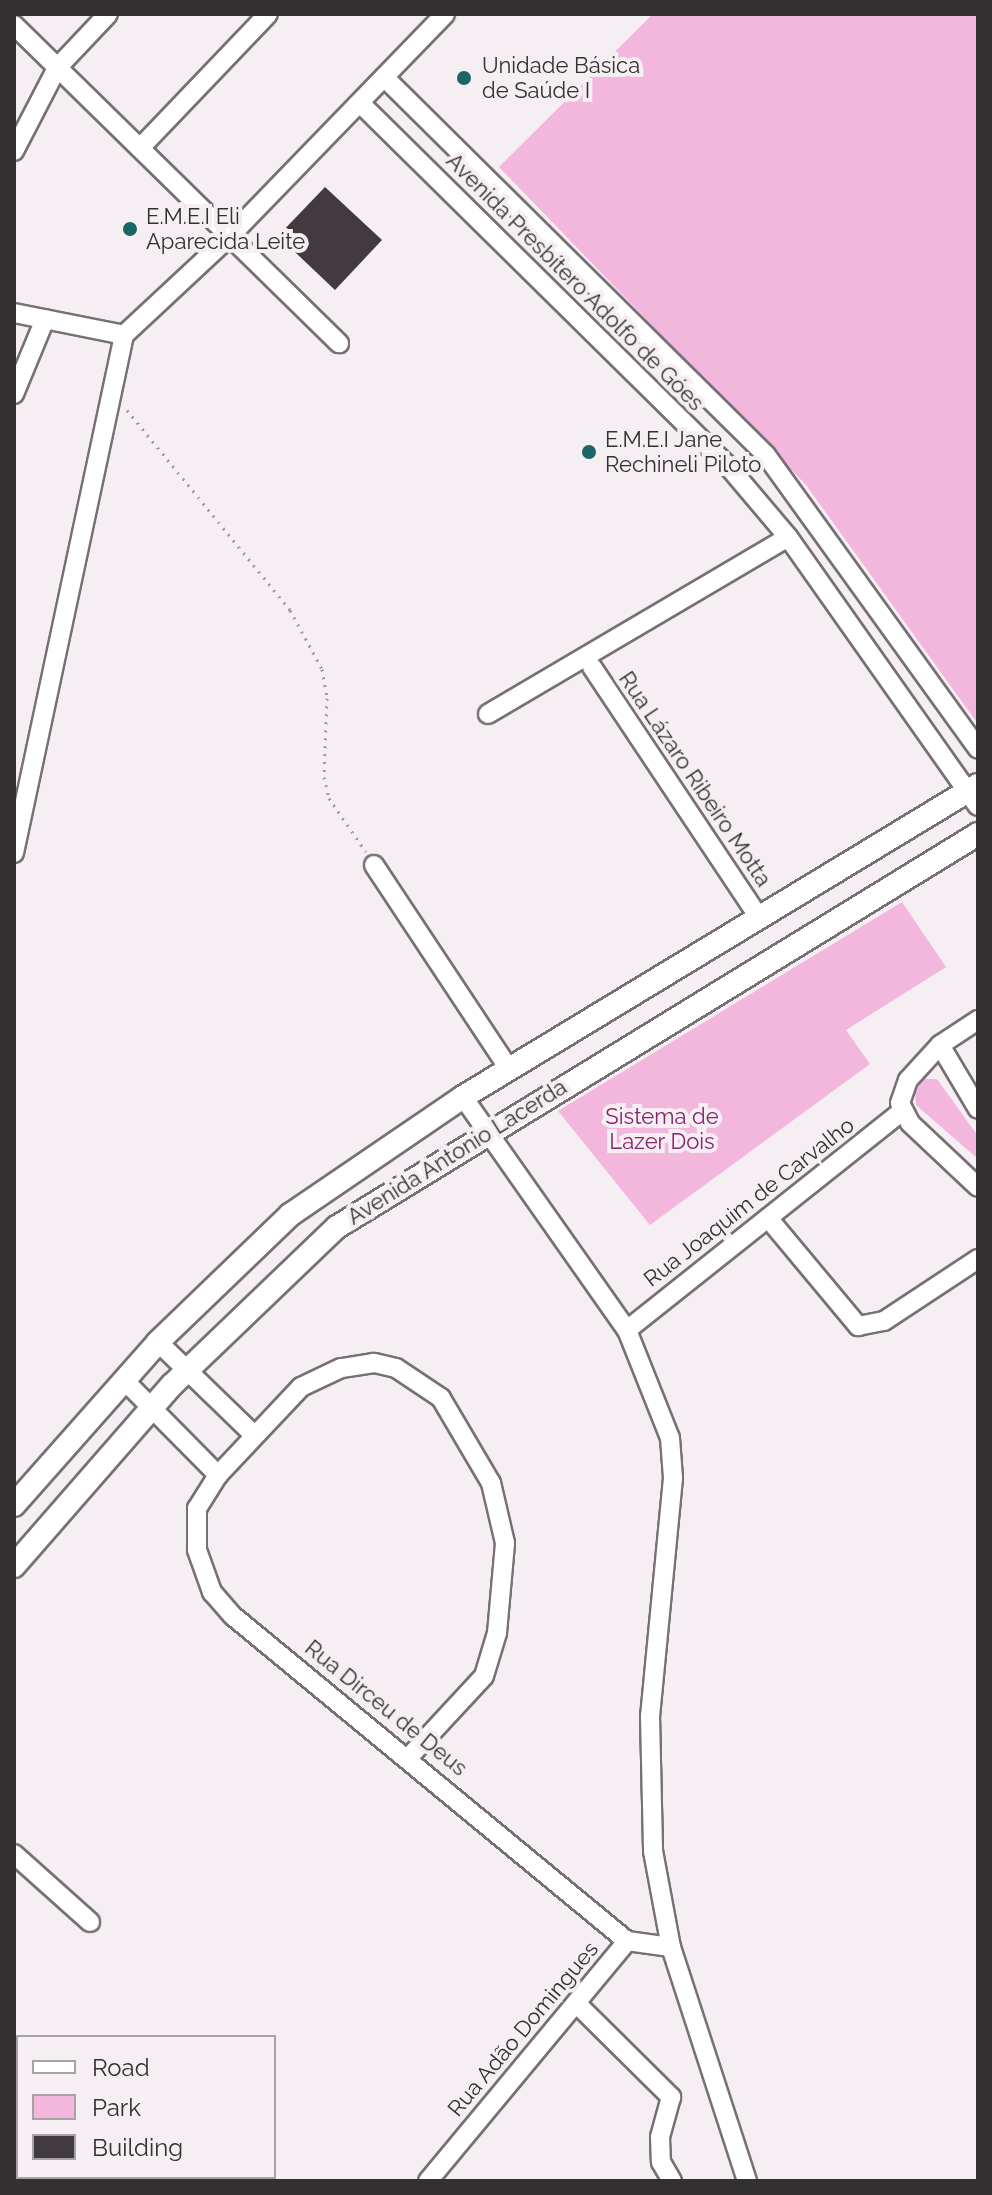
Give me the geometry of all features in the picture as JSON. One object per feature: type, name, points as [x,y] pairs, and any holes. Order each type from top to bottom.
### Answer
[{"type":"main road","name":"Avenida Antonio Lacerda","points":[[14,1505],[158,1342],[290,1215],[463,1097],[759,917],[975,794]]},
{"type":"main road","name":"Avenida Antonio Lacerda","points":[[14,1566],[187,1370],[337,1227],[486,1132],[978,834]]},
{"type":"street","points":[[14,151],[57,68],[108,14]]},
{"type":"street","points":[[140,148],[268,14]]},
{"type":"street","points":[[14,853],[124,335],[230,236],[445,14]]},
{"type":"street","points":[[14,25],[339,343]]},
{"type":"street","name":"Avenida Presbítero Adolfo de Góes","points":[[384,77],[766,455],[978,749]]},
{"type":"street","name":"Avenida Presbítero Adolfo de Góes","points":[[361,104],[728,466],[788,537],[975,794]]},
{"type":"street","points":[[14,313],[124,335]]},
{"type":"street","points":[[14,394],[45,319]]},
{"type":"street","points":[[488,714],[788,537]]},
{"type":"street","name":"Rua Lázaro Ribeiro Motta","points":[[592,667],[759,917]]},
{"type":"street","points":[[374,865],[509,1069]]},
{"type":"street","points":[[978,1020],[940,1045],[908,1080],[901,1107],[978,1187]]},
{"type":"street","points":[[940,1045],[978,1109]]},
{"type":"street","points":[[463,1097],[627,1330],[670,1438],[673,1478],[650,1716],[653,1851],[671,1947],[747,2181]]},
{"type":"street","name":"Rua Joaquim de Carvalho","points":[[627,1330],[901,1107]]},
{"type":"street","points":[[768,1218],[858,1326],[884,1321],[978,1259]]},
{"type":"street","points":[[158,1342],[254,1435]]},
{"type":"street","name":"Rua Dirceu de Deus","points":[[409,1757],[484,1676],[497,1633],[505,1543],[491,1483],[441,1398],[396,1368],[374,1363],[341,1368],[301,1387],[218,1475],[197,1508],[197,1550],[212,1592],[233,1616],[409,1757],[627,1941]]},
{"type":"street","points":[[124,1380],[218,1475]]},
{"type":"street","points":[[14,1854],[90,1922]]},
{"type":"street","name":"Rua Adão Domingues","points":[[428,2181],[627,1941],[671,1947]]},
{"type":"street","points":[[576,2003],[671,2097],[660,2137],[661,2162],[672,2181]]},
{"type":"path","points":[[112,392],[290,610],[322,669],[327,698],[324,777],[329,798],[374,865]]},
{"type":"green space","points":[[653,14],[978,14],[978,724],[806,485],[499,167]]},
{"type":"green space","name":"Sistema de Lazer Dois","points":[[902,902],[946,967],[846,1030],[870,1064],[650,1225],[558,1111]]},
{"type":"green space","points":[[923,1079],[937,1079],[978,1136],[978,1159],[916,1105],[915,1093]]},
{"type":"building","points":[[325,187],[382,240],[335,290],[278,236]]},
{"type":"place","name":"Unidade Básica de Saúde I","points":[[464,78]]},
{"type":"place","name":"E.M.E.I Eli Aparecida Leite","points":[[130,229]]},
{"type":"place","name":"E.M.E.I Jane Rechineli Piloto","points":[[589,452]]}]
